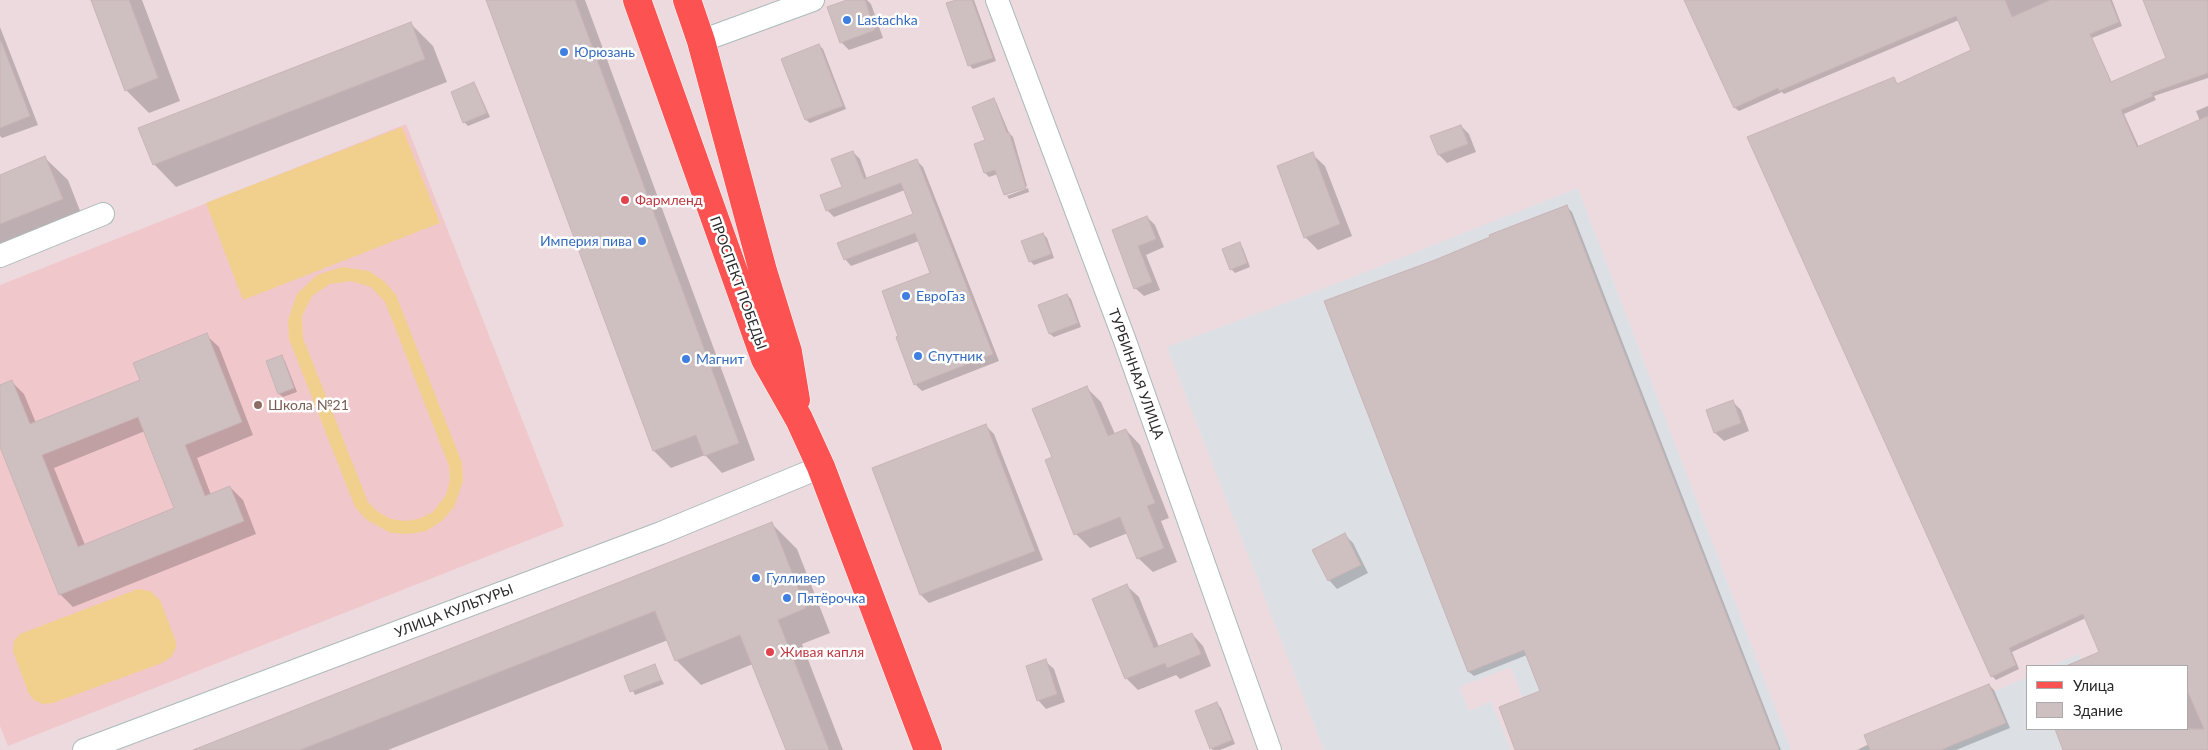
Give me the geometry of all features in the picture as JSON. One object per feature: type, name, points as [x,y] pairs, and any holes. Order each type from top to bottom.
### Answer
[{"type":"main road","name":"ПРОСПЕКТ ПОБЕДЫ","points":[[637,0],[765,359],[800,419],[821,466],[928,750]]},
{"type":"main road","name":"ПРОСПЕКТ ПОБЕДЫ","points":[[687,0],[701,41],[763,271],[788,352],[800,419]]},
{"type":"street","points":[[701,41],[813,0]]},
{"type":"street","name":"ТУРБИННАЯ УЛИЦА","points":[[997,0],[1125,340],[1270,750]]},
{"type":"street","points":[[0,256],[103,214]]},
{"type":"street","name":"УЛИЦА КУЛЬТУРЫ","points":[[84,750],[662,533],[821,466]]},
{"type":"shaded area","name":"Школа №21","points":[[406,124],[564,526],[8,746],[0,726],[0,285]]},
{"type":"shaded area","points":[[402,127],[440,223],[243,300],[206,203]]},
{"type":"shaded area","points":[[1578,188],[1791,750],[1542,750],[1511,667],[1459,687],[1470,711],[1491,701],[1511,750],[1324,750],[1167,347],[1312,293]]},
{"type":"shaded area","points":[[342,267],[369,271],[384,281],[396,295],[462,463],[463,481],[454,507],[442,521],[426,531],[409,534],[391,533],[367,520],[355,507],[289,339],[288,320],[297,294],[317,275]],"holes":[[[351,281],[371,287],[385,302],[449,466],[450,481],[446,495],[433,512],[419,519],[405,521],[391,519],[378,512],[368,502],[303,338],[302,316],[312,296],[330,284]]]},
{"type":"shaded area","points":[[138,589],[150,591],[160,600],[176,642],[176,648],[171,657],[162,663],[53,703],[43,704],[34,700],[28,692],[13,651],[14,641],[20,634]]},
{"type":"shaded area","points":[[2079,654],[2083,665],[2053,665]]},
{"type":"shaded area","points":[[2026,677],[2026,730],[2106,730],[2114,750],[1860,750]]},
{"type":"building","points":[[91,0],[129,0],[158,78],[125,91]]},
{"type":"building","points":[[486,0],[575,0],[739,443],[704,456],[696,435],[653,451]]},
{"type":"building","points":[[847,0],[865,0],[875,30],[840,43],[827,7]]},
{"type":"building","points":[[956,0],[972,0],[993,58],[968,66],[946,3]]},
{"type":"building","points":[[1684,0],[2005,0],[2012,17],[2050,0],[2110,0],[2119,22],[2090,34],[2111,82],[2166,58],[2143,0],[2208,0],[2208,73],[2151,93],[2153,96],[2121,110],[2137,147],[2208,116],[2208,750],[2063,750],[2055,730],[2204,729],[2188,692],[2188,665],[2068,665],[2099,652],[2083,614],[2009,648],[2016,665],[1991,677],[1747,137],[1894,77],[1897,84],[1971,50],[1956,16],[1779,91],[1778,88],[1734,108]]},
{"type":"building","points":[[411,22],[425,59],[153,165],[138,128]]},
{"type":"building","points":[[0,42],[30,116],[0,128]]},
{"type":"building","points":[[819,44],[843,106],[805,120],[781,59]]},
{"type":"building","points":[[474,82],[487,113],[463,123],[451,92]]},
{"type":"building","points":[[994,98],[1007,133],[1009,132],[1026,188],[1004,195],[995,170],[984,173],[974,144],[985,140],[972,107]]},
{"type":"building","points":[[1461,125],[1468,144],[1438,155],[1430,136]]},
{"type":"building","points":[[853,151],[864,179],[917,159],[993,354],[914,385],[896,337],[898,336],[882,291],[930,273],[915,233],[844,260],[837,243],[913,214],[901,183],[826,211],[820,195],[842,187],[831,159]]},
{"type":"building","points":[[1313,152],[1340,224],[1304,238],[1277,166]]},
{"type":"building","points":[[45,156],[63,199],[0,224],[0,175]]},
{"type":"building","points":[[1567,205],[1779,750],[1515,750],[1499,707],[1540,691],[1524,650],[1468,672],[1324,301],[1435,260],[1490,237],[1489,235]]},
{"type":"building","points":[[1147,216],[1156,239],[1138,246],[1152,282],[1134,289],[1112,230]]},
{"type":"building","points":[[1043,233],[1051,254],[1029,262],[1021,241]]},
{"type":"building","points":[[1240,242],[1247,263],[1230,270],[1222,249]]},
{"type":"building","points":[[1067,294],[1078,323],[1049,334],[1038,305]]},
{"type":"building","points":[[207,333],[242,422],[185,445],[205,496],[230,486],[244,521],[59,595],[0,447],[0,385],[12,380],[30,424],[140,380],[133,363]],"holes":[[[138,417],[174,508],[78,547],[42,455]]]},
{"type":"building","points":[[282,355],[294,388],[278,394],[266,361]]},
{"type":"building","points":[[1087,386],[1108,436],[1126,429],[1155,503],[1147,506],[1164,548],[1137,559],[1120,517],[1074,535],[1045,460],[1052,457],[1032,409]]},
{"type":"building","points":[[1733,400],[1741,423],[1714,433],[1706,410]]},
{"type":"building","points":[[986,424],[1035,551],[920,595],[872,468]]},
{"type":"building","points":[[772,522],[806,608],[778,620],[829,750],[786,750],[740,635],[675,661],[655,611],[300,750],[193,750]]},
{"type":"building","points":[[1345,533],[1361,565],[1328,581],[1312,550]]},
{"type":"building","points":[[1127,584],[1154,648],[1192,633],[1201,654],[1167,668],[1165,663],[1125,679],[1092,599]]},
{"type":"building","points":[[1046,659],[1057,694],[1037,701],[1026,666]]},
{"type":"building","points":[[655,664],[661,680],[630,692],[624,676]]},
{"type":"building","points":[[1989,684],[2006,723],[1941,750],[1870,750],[1864,735]]},
{"type":"building","points":[[1217,702],[1232,740],[1210,749],[1195,711]]},
{"type":"place","name":"Lastachka","points":[[847,20]]},
{"type":"place","name":"Юрюзань","points":[[564,52]]},
{"type":"place","name":"Фармленд","points":[[625,200]]},
{"type":"place","name":"Империя пива","points":[[642,241]]},
{"type":"place","name":"ЕвроГаз","points":[[906,296]]},
{"type":"place","name":"Спутник","points":[[918,356]]},
{"type":"place","name":"Магнит","points":[[686,359]]},
{"type":"place","name":"Школа №21","points":[[258,405]]},
{"type":"place","name":"Гулливер","points":[[756,578]]},
{"type":"place","name":"Пятёрочка","points":[[787,598]]},
{"type":"place","name":"Живая капля","points":[[770,652]]}]
